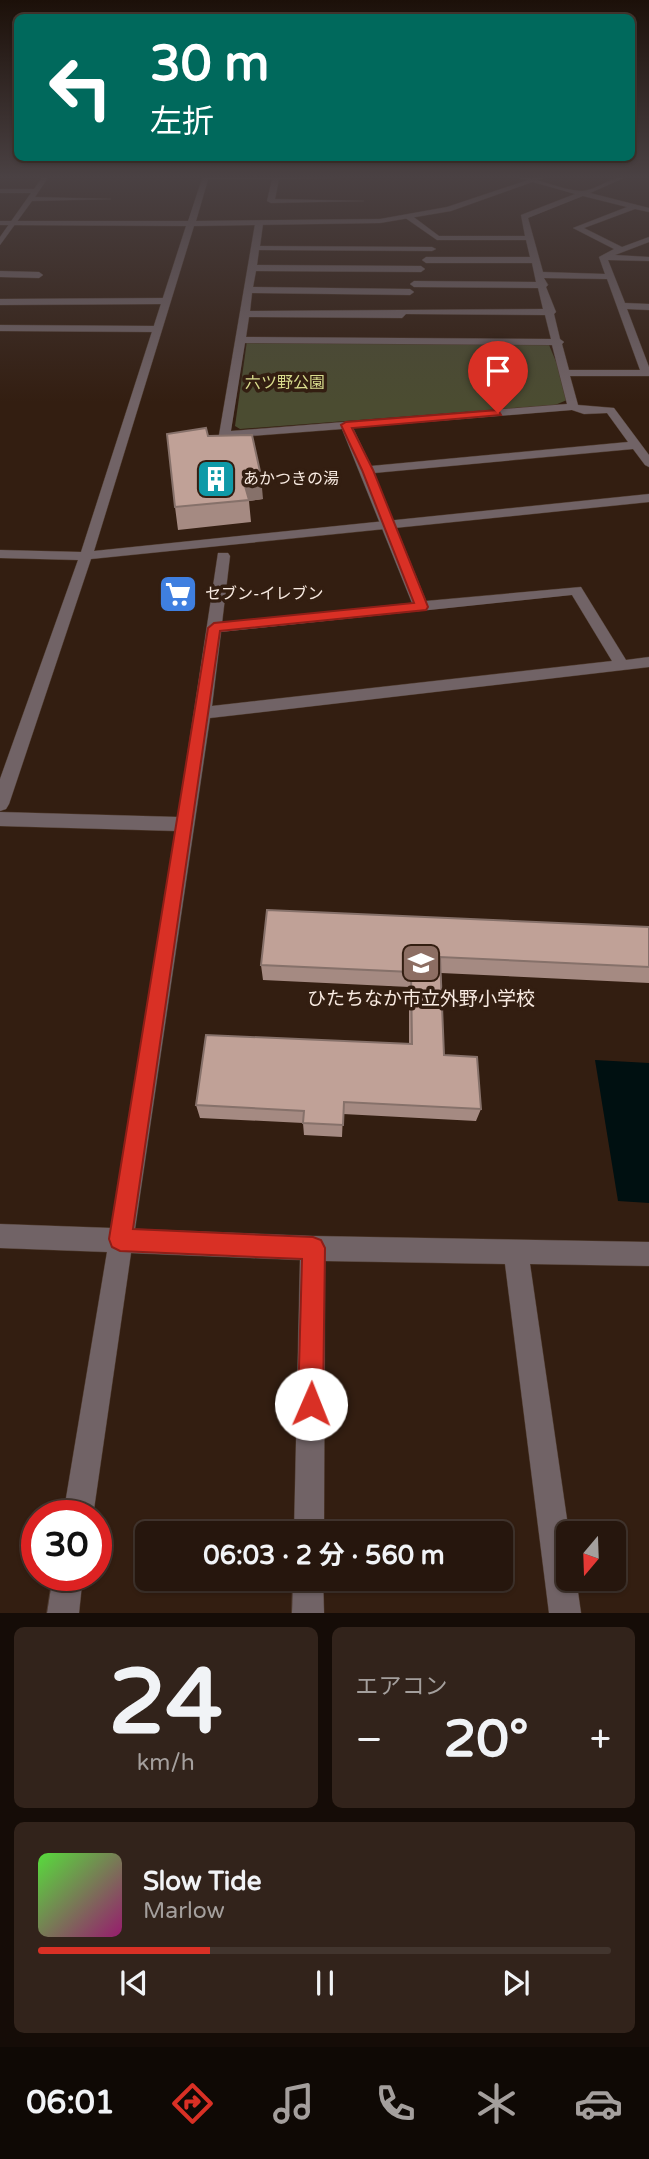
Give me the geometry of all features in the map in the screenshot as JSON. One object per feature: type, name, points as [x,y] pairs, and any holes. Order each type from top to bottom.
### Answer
[{"type":"street","points":[[0,804],[86,556],[181,251]]},
{"type":"street","points":[[255,251],[225,435],[573,407],[584,411],[610,410],[649,463]]},
{"type":"street","points":[[393,341],[412,288],[431,251]]},
{"type":"street","points":[[535,251],[573,407]]},
{"type":"street","points":[[603,257],[614,251]]},
{"type":"street","points":[[603,257],[649,259]]},
{"type":"street","points":[[566,373],[648,373],[603,257]]},
{"type":"street","points":[[252,268],[537,260]]},
{"type":"street","points":[[0,274],[39,275]]},
{"type":"street","points":[[248,290],[412,288],[611,277]]},
{"type":"street","points":[[0,302],[165,301]]},
{"type":"street","points":[[623,306],[649,307]]},
{"type":"street","points":[[244,314],[551,312]]},
{"type":"street","points":[[0,328],[156,329]]},
{"type":"street","points":[[240,340],[559,342]]},
{"type":"street","points":[[346,425],[367,470],[421,607]]},
{"type":"street","points":[[367,470],[636,445]]},
{"type":"street","points":[[0,554],[86,556],[649,498]]},
{"type":"street","points":[[80,1500],[203,713],[223,556]]},
{"type":"street","points":[[214,628],[576,590],[622,665]]},
{"type":"street","points":[[203,713],[649,662]]},
{"type":"street","points":[[0,819],[185,824]]},
{"type":"street","points":[[0,1236],[313,1248],[649,1254]]},
{"type":"street","points":[[309,1521],[313,1248]]},
{"type":"street","points":[[516,1251],[565,1613]]},
{"type":"street","points":[[62,1613],[65,1591]]},
{"type":"street","points":[[308,1591],[308,1613]]},
{"type":"green space","name":"六ツ野公園","points":[[247,341],[549,345],[560,371],[567,400],[555,405],[240,429],[235,426]]},
{"type":"shaded area","points":[[595,1060],[649,1063],[649,1203],[618,1201]]},
{"type":"building","name":"あかつきの湯","points":[[206,428],[208,436],[252,435],[261,476],[243,479],[249,500],[175,507],[167,434]]},
{"type":"building","points":[[267,910],[649,927],[649,967],[440,957],[444,1055],[477,1057],[481,1109],[344,1102],[343,1125],[303,1123],[304,1111],[196,1105],[206,1035],[412,1044],[411,972],[261,965]]},
{"type":"place","name":"あかつきの湯","points":[[216,479]]},
{"type":"place","name":"セブン-イレブン","points":[[178,594]]},
{"type":"place","name":"ひたちなか市立外野小学校","points":[[421,963]]},
{"type":"route","points":[[311,1404],[313,1248],[120,1239],[214,628],[421,607],[367,470],[346,425],[498,413]]}]
